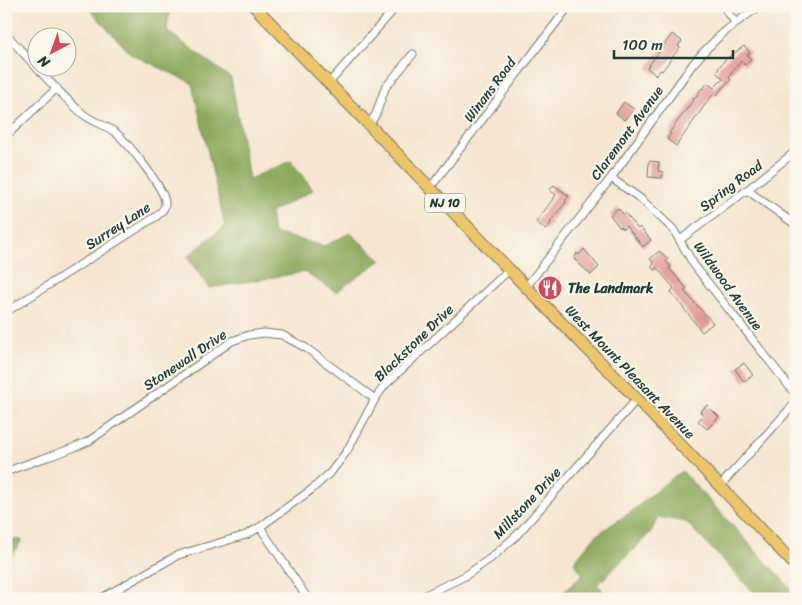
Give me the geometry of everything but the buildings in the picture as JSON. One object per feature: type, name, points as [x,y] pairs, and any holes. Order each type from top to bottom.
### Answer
[{"type":"main road","name":"West Mount Pleasant Avenue","points":[[254,6],[509,270],[637,399],[796,566]]},
{"type":"street","points":[[329,84],[397,6]]},
{"type":"street","name":"Winans Road","points":[[430,188],[569,6]]},
{"type":"street","points":[[723,6],[735,22]]},
{"type":"street","name":"Claremont Avenue","points":[[526,287],[611,178],[693,64],[735,22],[761,6]]},
{"type":"street","name":"Surrey Lane","points":[[6,34],[83,114],[114,131],[126,141],[165,197],[163,210],[157,216],[6,312]]},
{"type":"street","points":[[369,126],[376,114],[385,88],[413,54]]},
{"type":"street","points":[[6,136],[57,88]]},
{"type":"street","name":"Spring Road","points":[[680,240],[796,151]]},
{"type":"street","name":"Wildwood Avenue","points":[[611,178],[641,199],[673,229],[694,265],[796,395]]},
{"type":"street","points":[[747,190],[796,225]]},
{"type":"street","name":"Blackstone Drive","points":[[100,599],[178,555],[246,535],[311,490],[331,472],[347,451],[375,399],[385,385],[509,270]]},
{"type":"street","name":"Stonewall Drive","points":[[6,472],[30,461],[67,452],[89,441],[232,341],[250,335],[264,333],[282,335],[306,348],[375,399]]},
{"type":"street","name":"Millstone Drive","points":[[417,599],[465,576],[491,558],[516,536],[637,399]]},
{"type":"street","points":[[720,486],[796,402]]},
{"type":"street","points":[[260,527],[308,599]]},
{"type":"green space","points":[[83,6],[170,6],[167,31],[231,78],[249,179],[291,161],[313,190],[270,213],[273,233],[324,246],[350,233],[381,260],[336,292],[304,272],[209,288],[187,257],[225,226],[192,83],[131,54],[90,10]]},
{"type":"green space","points":[[682,471],[793,591],[796,599],[758,599],[686,522],[658,517],[651,532],[597,585],[601,588],[604,599],[555,599],[583,575],[574,562],[595,536],[632,511]]},
{"type":"green space","points":[[6,540],[22,540],[6,565]]},
{"type":"place","name":"The Landmark","points":[[550,288]]}]
